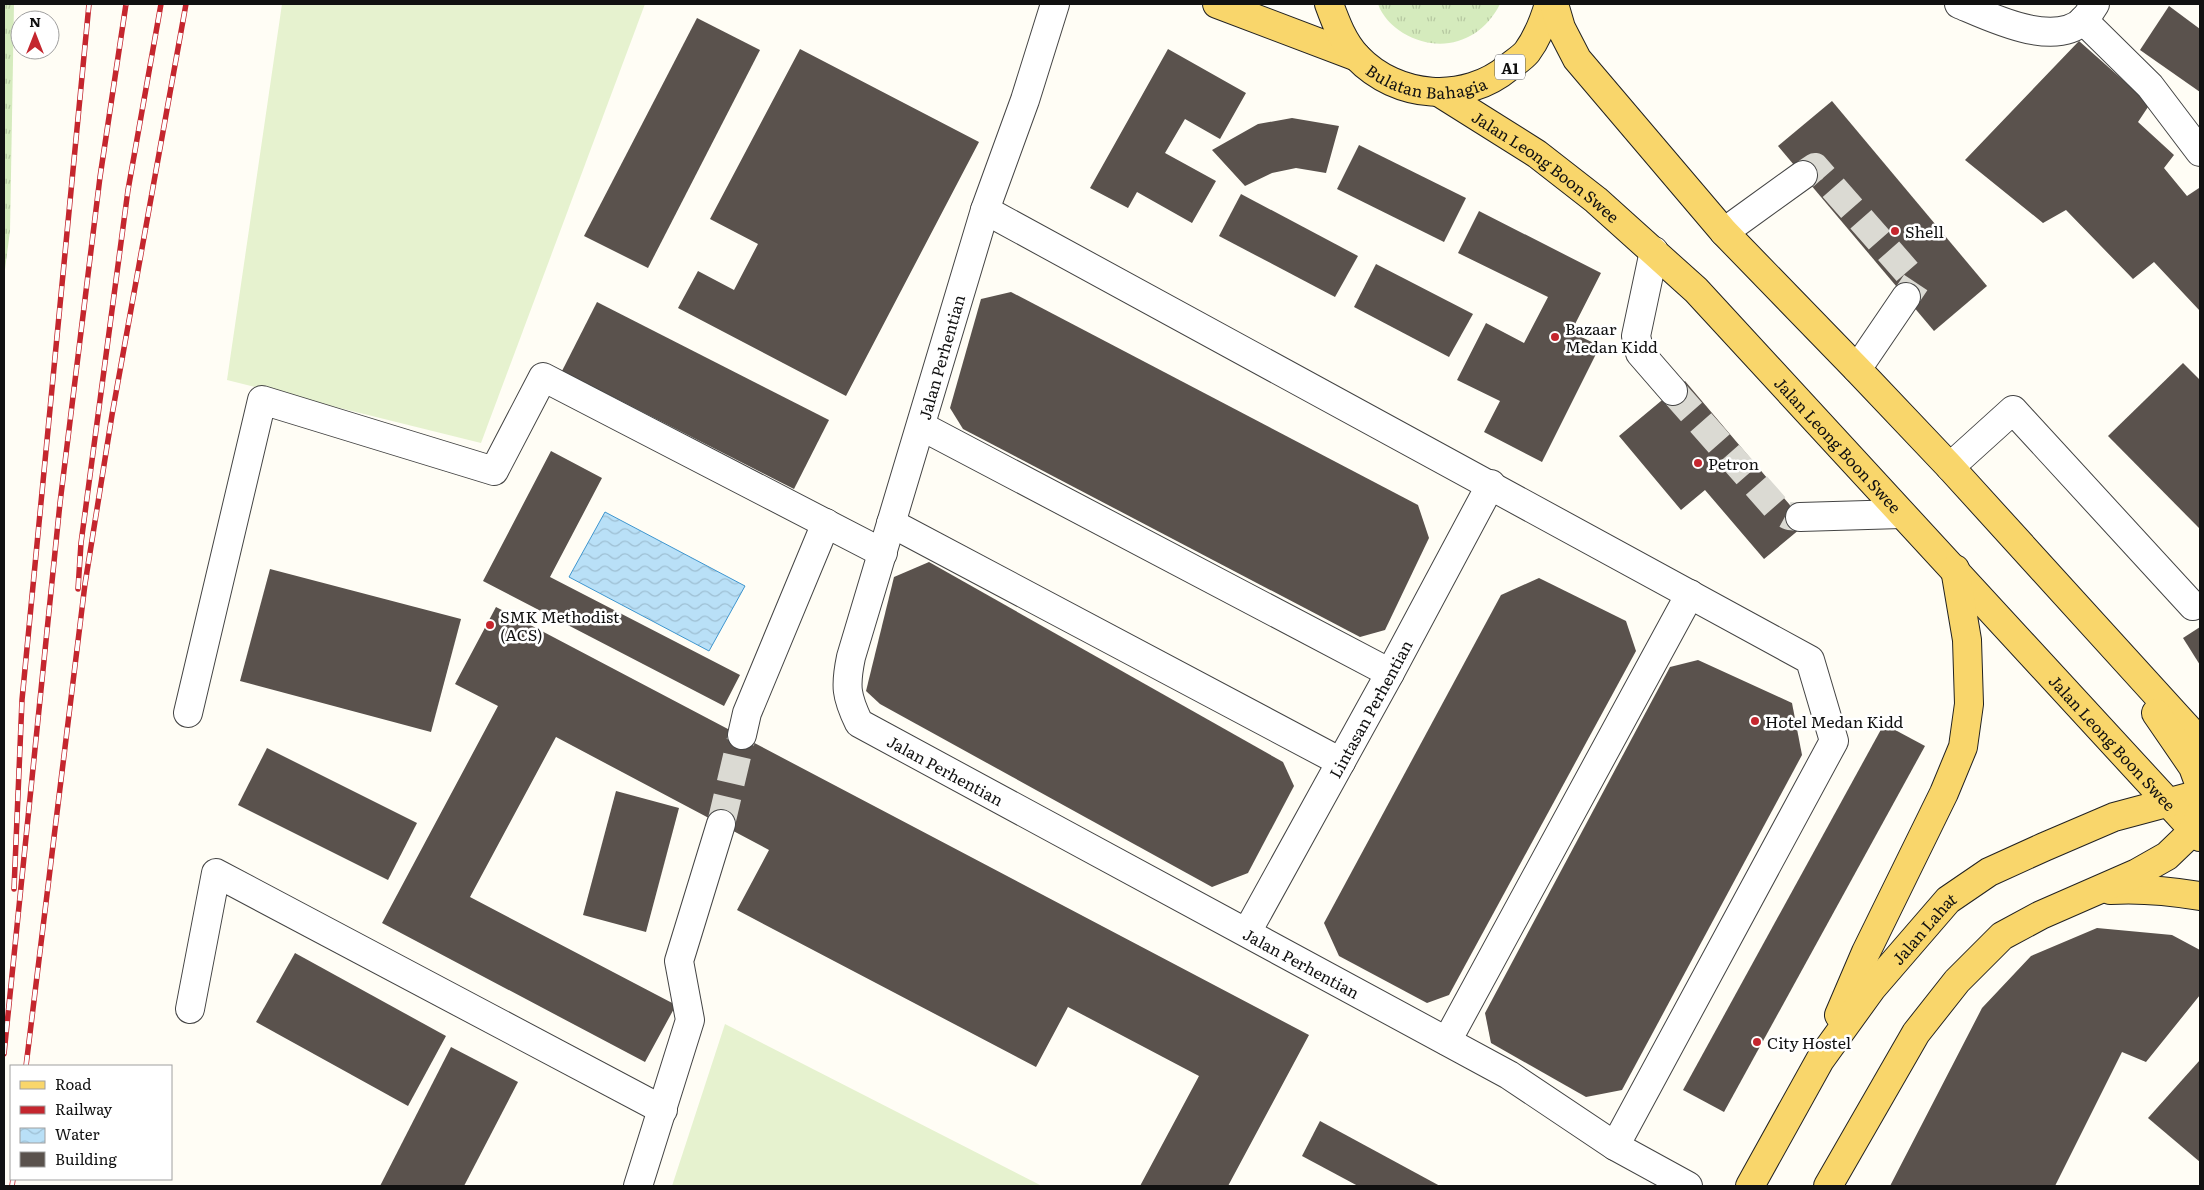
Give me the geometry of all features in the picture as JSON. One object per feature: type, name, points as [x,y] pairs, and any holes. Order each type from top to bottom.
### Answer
[{"type":"main road","name":"A1","points":[[1217,4],[1357,57]]},
{"type":"main road","name":"Bulatan Bahagia","points":[[1329,4],[1338,31],[1357,57],[1381,77],[1410,89],[1440,93],[1472,88],[1501,74],[1526,53],[1542,26],[1549,4]]},
{"type":"main road","points":[[1554,4],[1561,28],[1577,58],[1724,232],[1950,468],[2200,742]]},
{"type":"main road","name":"Jalan Leong Boon Swee","points":[[1440,93],[1537,154],[1596,200],[1696,290],[1901,514],[1956,569],[2169,802],[2198,827]]},
{"type":"main road","points":[[1820,1060],[1866,952],[1944,793],[1963,747],[1968,704],[1966,640],[1956,569]]},
{"type":"main road","points":[[2113,647],[2193,767],[2200,786]]},
{"type":"main road","name":"Jalan Lahat","points":[[1750,1186],[1820,1060],[1872,988],[1948,900],[1989,872],[2044,846],[2114,817],[2200,794]]},
{"type":"main road","points":[[1828,1186],[1916,1033],[1958,981],[2002,936],[2091,891],[2136,873],[2166,856],[2198,827]]},
{"type":"main road","points":[[2091,891],[2127,889],[2173,891],[2200,896]]},
{"type":"street","name":"Jalan Perhentian","points":[[1056,4],[1025,100],[985,210],[851,657],[846,679],[849,701],[859,723],[1509,1075],[1616,1146],[1688,1186]]},
{"type":"street","points":[[1958,4],[1996,20],[2045,33],[2065,31],[2089,12],[2150,86],[2200,152]]},
{"type":"street","points":[[1724,232],[1803,175]]},
{"type":"street","points":[[985,210],[1491,484],[1810,660],[1834,741],[1616,1146]]},
{"type":"street","points":[[1654,251],[1636,336],[1640,353],[1674,391]]},
{"type":"street","points":[[1857,369],[1906,297]]},
{"type":"street","points":[[188,714],[262,400],[494,471],[543,377],[883,552]]},
{"type":"street","points":[[1950,468],[2013,410],[2193,606]]},
{"type":"street","points":[[921,426],[1390,673]]},
{"type":"street","name":"Lintasan Perhentian","points":[[1247,932],[1390,673],[1491,484]]},
{"type":"street","points":[[1800,517],[1901,514]]},
{"type":"street","points":[[742,735],[747,714],[826,523]]},
{"type":"street","points":[[890,523],[1341,762]]},
{"type":"street","points":[[1447,1041],[1690,594]]},
{"type":"street","points":[[638,1186],[690,1020],[680,962],[721,824]]},
{"type":"street","points":[[190,1009],[216,873],[662,1110]]},
{"type":"green space","points":[[4,4],[14,4],[14,10],[10,10],[10,60],[13,60],[10,231],[4,277]]},
{"type":"green space","points":[[282,4],[645,4],[481,443],[227,380]]},
{"type":"green space","points":[[1378,4],[1500,4],[1492,17],[1471,36],[1445,44],[1417,40],[1403,33],[1388,20]]},
{"type":"green space","points":[[725,1024],[1042,1186],[672,1186]]},
{"type":"water","points":[[605,512],[745,586],[709,651],[569,577]]},
{"type":"building","points":[[2169,6],[2200,29],[2200,92],[2140,50]]},
{"type":"building","points":[[697,18],[760,50],[648,268],[584,236]]},
{"type":"building","points":[[2079,41],[2150,104],[2138,122],[2174,155],[2164,168],[2187,196],[2200,189],[2200,311],[2154,262],[2133,279],[2066,210],[2043,223],[1965,160]]},
{"type":"building","points":[[800,49],[979,142],[846,396],[678,308],[698,271],[734,290],[758,244],[710,219]]},
{"type":"building","points":[[1168,49],[1246,93],[1220,139],[1185,119],[1165,153],[1216,181],[1192,223],[1137,192],[1128,208],[1090,188]]},
{"type":"building","name":"Shell","points":[[1832,101],[1987,286],[1934,331],[1778,146]]},
{"type":"building","points":[[1292,118],[1339,126],[1326,173],[1296,168],[1272,173],[1245,186],[1212,150],[1258,124]]},
{"type":"building","points":[[1359,145],[1466,198],[1444,242],[1337,189]]},
{"type":"building","points":[[1241,194],[1358,256],[1335,297],[1219,236]]},
{"type":"building","name":"Bazaar Medan Kidd","points":[[1479,211],[1601,273],[1571,332],[1600,346],[1542,462],[1484,432],[1500,401],[1457,380],[1486,323],[1524,343],[1548,297],[1458,253]]},
{"type":"building","points":[[1376,264],[1473,314],[1449,357],[1354,307]]},
{"type":"building","points":[[1011,292],[1418,505],[1429,538],[1385,630],[1360,637],[963,429],[950,408],[981,299]]},
{"type":"building","points":[[597,302],[829,420],[794,489],[562,371]]},
{"type":"building","points":[[2183,363],[2200,380],[2200,529],[2108,436]]},
{"type":"building","name":"Petron","points":[[1685,381],[1806,524],[1764,559],[1705,490],[1681,510],[1619,436]]},
{"type":"building","points":[[551,451],[602,478],[550,577],[740,675],[724,706],[483,581]]},
{"type":"building","points":[[929,562],[1283,762],[1294,786],[1248,873],[1212,887],[880,704],[866,691],[894,577]]},
{"type":"building","points":[[270,569],[461,619],[431,732],[240,681]]},
{"type":"building","points":[[1539,578],[1626,621],[1636,651],[1449,995],[1427,1003],[1339,956],[1324,923],[1501,595]]},
{"type":"building","points":[[496,607],[1309,1035],[1228,1186],[1140,1186],[1199,1076],[1068,1007],[1036,1067],[737,910],[769,850],[556,737],[470,897],[676,1005],[645,1062],[382,923],[498,706],[455,684]]},
{"type":"building","points":[[2200,627],[2200,665],[2183,638]]},
{"type":"building","points":[[1698,660],[1792,703],[1802,755],[1622,1090],[1586,1097],[1491,1043],[1485,1013],[1670,667]]},
{"type":"building","points":[[1884,724],[1925,746],[1724,1112],[1683,1090]]},
{"type":"building","points":[[267,748],[417,823],[388,880],[238,805]]},
{"type":"building","points":[[616,791],[679,808],[646,932],[583,915]]},
{"type":"building","points":[[2097,928],[2172,935],[2200,950],[2200,995],[2146,1062],[2122,1052],[2055,1186],[1890,1186],[1982,1008],[2031,956]]},
{"type":"building","points":[[295,953],[446,1036],[408,1106],[256,1022]]},
{"type":"building","points":[[451,1047],[518,1082],[464,1186],[380,1186]]},
{"type":"building","points":[[2200,1060],[2200,1162],[2148,1118]]},
{"type":"building","points":[[1320,1121],[1440,1186],[1358,1186],[1302,1156]]},
{"type":"tunnel","points":[[1803,175],[1815,167],[1916,282],[1906,297]]},
{"type":"tunnel","points":[[1673,391],[1778,510],[1789,516],[1800,517]]},
{"type":"tunnel","points":[[721,824],[742,735]]},
{"type":"railway","points":[[14,889],[22,700],[89,4]]},
{"type":"railway","points":[[4,1054],[60,503],[100,177],[126,4]]},
{"type":"railway","points":[[78,589],[81,543],[128,190],[161,4]]},
{"type":"railway","points":[[26,1065],[85,584],[112,415],[186,4]]},
{"type":"railway","points":[[12,1186],[13,1180]]},
{"type":"place","name":"Shell","points":[[1895,231]]},
{"type":"place","name":"Bazaar Medan Kidd","points":[[1555,337]]},
{"type":"place","name":"Petron","points":[[1698,463]]},
{"type":"place","name":"SMK Methodist (ACS)","points":[[490,625]]},
{"type":"place","name":"Hotel Medan Kidd","points":[[1755,721]]},
{"type":"place","name":"City Hostel","points":[[1757,1042]]}]
